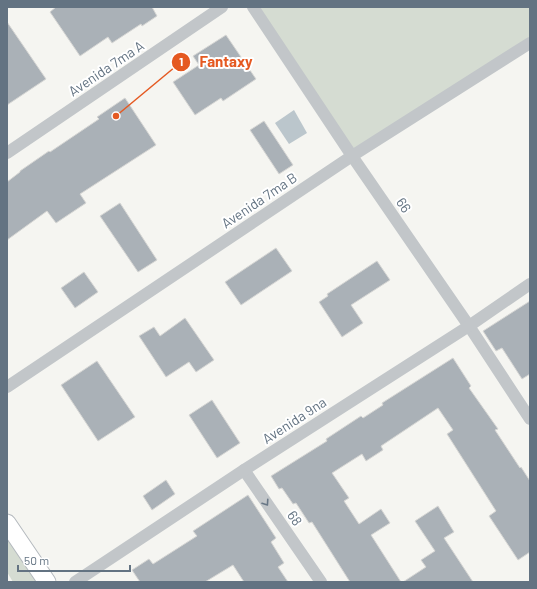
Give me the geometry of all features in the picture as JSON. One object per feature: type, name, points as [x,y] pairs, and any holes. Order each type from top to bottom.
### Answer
[{"type":"main road","points":[[7,522],[47,582]]},
{"type":"street","name":"Avenida 7ma A","points":[[7,153],[222,7]]},
{"type":"street","name":"66","points":[[253,7],[352,156],[469,326],[530,419]]},
{"type":"street","name":"Avenida 7ma B","points":[[7,387],[352,156],[530,43]]},
{"type":"street","name":"Avenida 9na","points":[[75,582],[244,470],[469,326],[530,284]]},
{"type":"street","name":"68","points":[[244,470],[321,582]]},
{"type":"shaded area","points":[[253,7],[530,7],[530,43],[352,156]]},
{"type":"shaded area","points":[[294,110],[307,133],[289,144],[275,123]]},
{"type":"shaded area","points":[[7,536],[37,582],[13,582],[7,572]]},
{"type":"building","points":[[56,7],[152,7],[157,16],[142,26],[141,24],[112,43],[108,37],[80,56],[50,12]]},
{"type":"building","points":[[7,22],[46,79],[7,105]]},
{"type":"building","points":[[226,35],[256,79],[223,101],[221,98],[195,115],[173,82],[199,65],[193,56]]},
{"type":"building","points":[[125,98],[156,145],[80,194],[86,203],[56,223],[47,211],[7,240],[7,182],[49,151],[50,152],[99,119],[97,117]]},
{"type":"building","points":[[264,121],[293,165],[279,174],[250,130]]},
{"type":"building","points":[[120,203],[157,260],[138,272],[100,216]]},
{"type":"building","points":[[276,248],[292,271],[241,305],[225,282]]},
{"type":"building","points":[[377,261],[390,280],[351,305],[363,323],[342,337],[319,302],[328,296],[327,294]]},
{"type":"building","points":[[84,272],[98,292],[75,308],[61,288]]},
{"type":"building","points":[[530,301],[530,374],[522,379],[502,348],[496,351],[483,331]]},
{"type":"building","points":[[185,318],[214,360],[196,372],[189,362],[166,377],[139,336],[154,327],[160,336]]},
{"type":"building","points":[[453,358],[471,386],[469,388],[498,429],[495,430],[530,481],[530,552],[518,560],[489,516],[496,511],[447,434],[453,430],[438,408],[381,446],[383,450],[366,461],[362,454],[332,473],[349,498],[344,501],[359,524],[381,509],[390,523],[371,535],[401,582],[350,582],[312,522],[309,523],[296,503],[293,504],[282,488],[279,489],[271,476],[327,441],[326,439],[361,416],[363,418],[383,405],[382,403]]},
{"type":"building","points":[[97,361],[135,417],[98,441],[61,385]]},
{"type":"building","points":[[212,400],[240,443],[217,458],[189,415]]},
{"type":"building","points":[[166,480],[175,494],[152,510],[143,496]]},
{"type":"building","points":[[248,495],[276,538],[271,542],[284,563],[278,567],[288,582],[244,582],[233,565],[205,582],[140,582],[132,570],[149,559],[153,564],[197,536],[193,531]]},
{"type":"building","points":[[438,506],[454,532],[444,538],[473,582],[403,582],[426,567],[421,560],[435,551],[415,521]]},
{"type":"place","name":"Fantaxy","points":[[116,116]]}]
